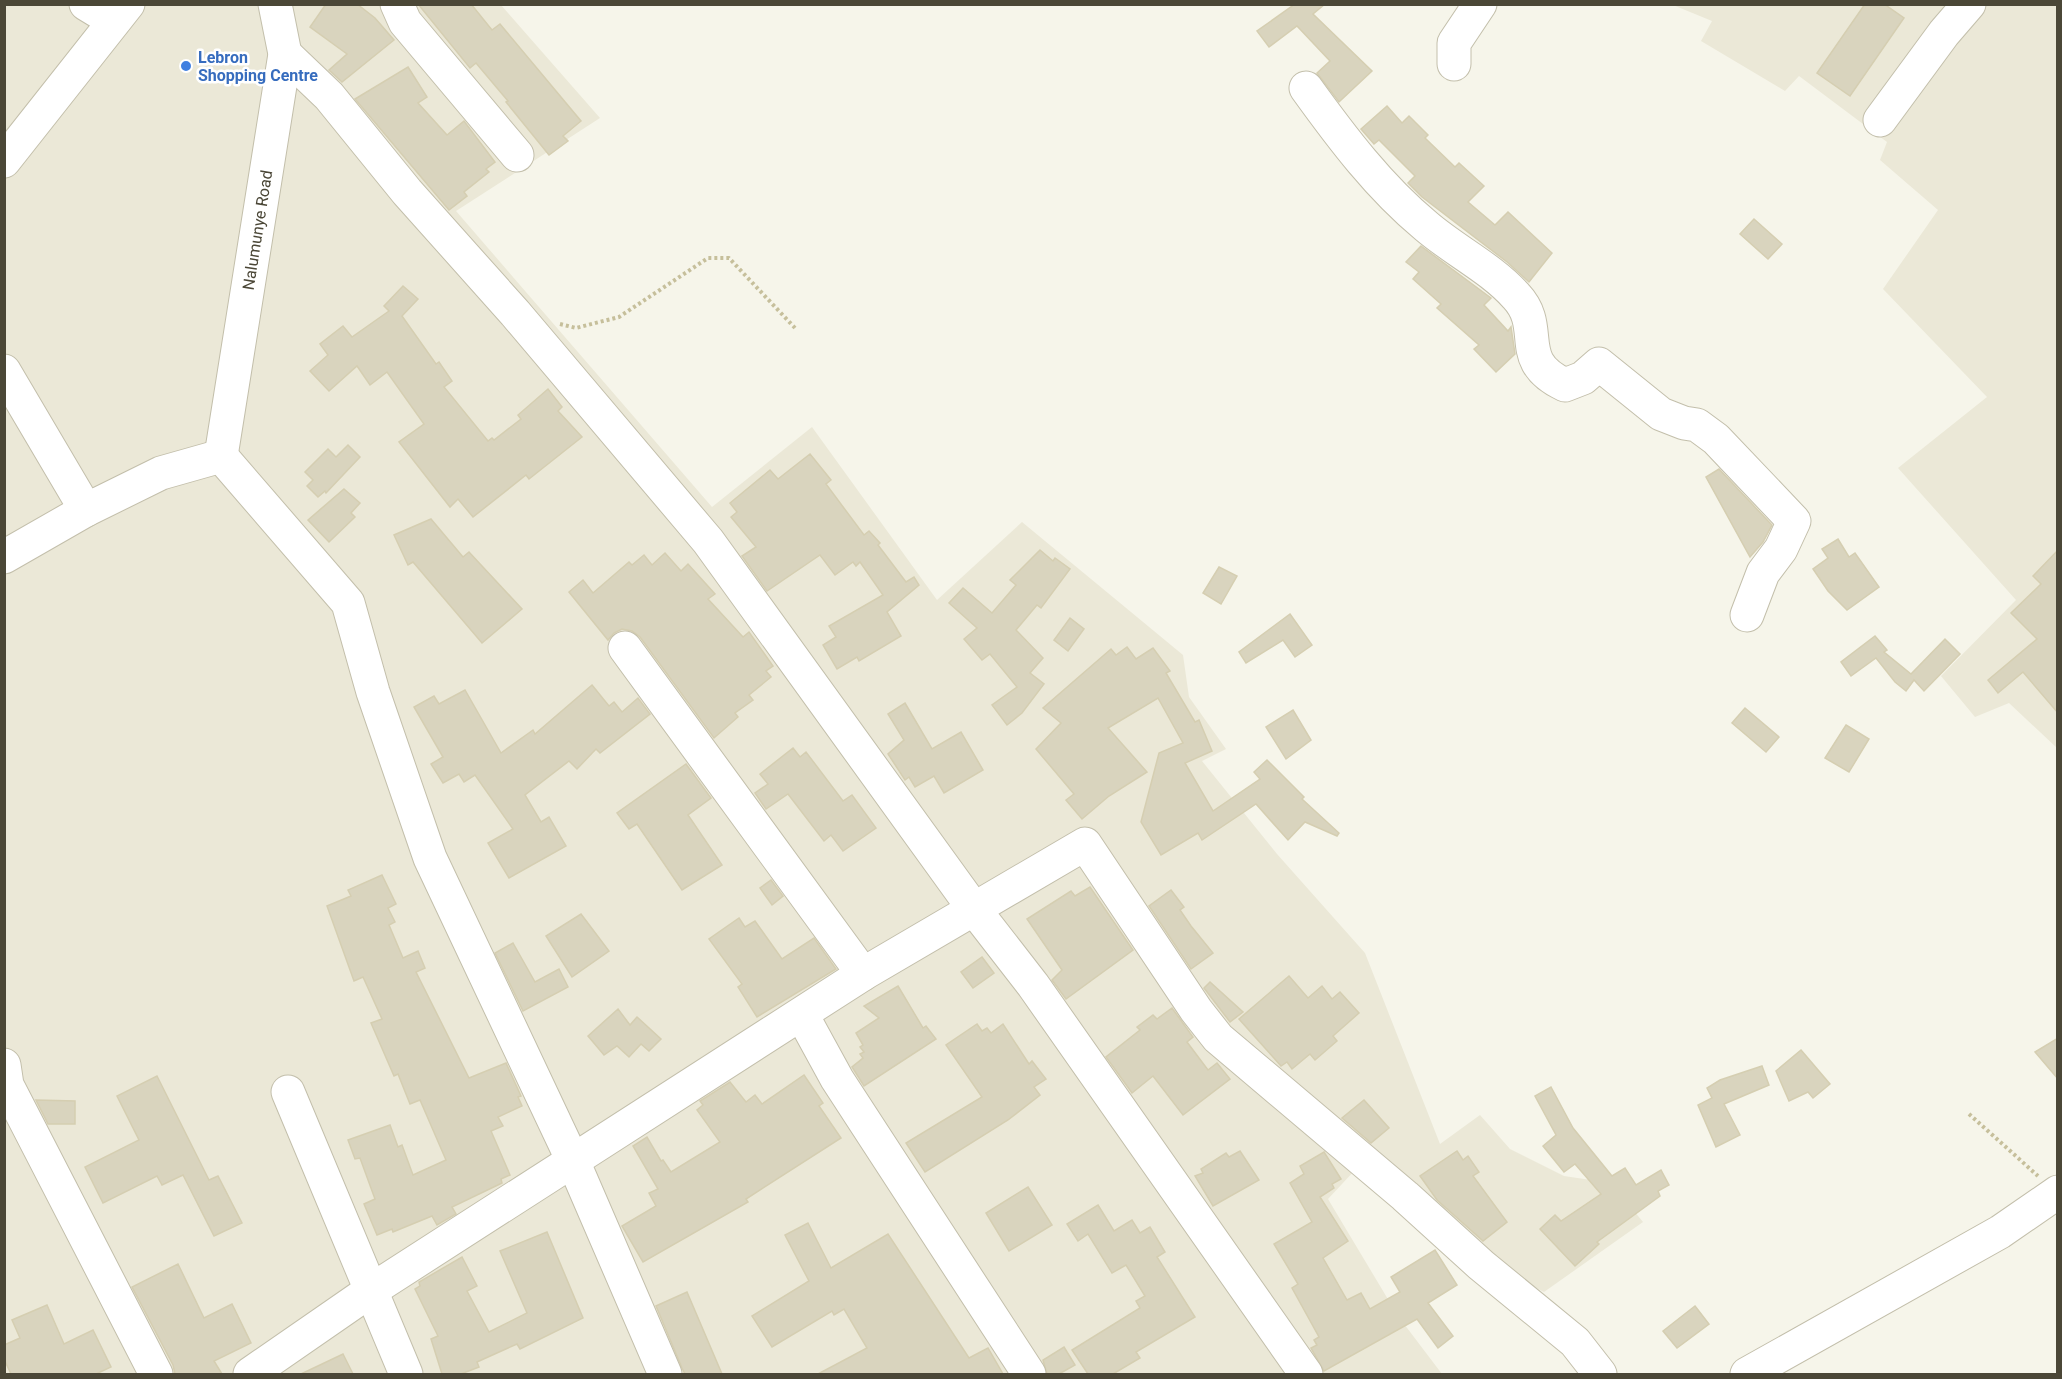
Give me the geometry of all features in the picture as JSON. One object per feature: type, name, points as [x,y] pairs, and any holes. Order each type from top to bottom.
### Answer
[{"type":"street","points":[[4,161],[121,13],[86,4]]},
{"type":"street","name":"Nalumunye Road","points":[[221,456],[285,54],[275,4]]},
{"type":"street","points":[[397,4],[405,22],[517,155]]},
{"type":"street","points":[[1454,64],[1454,43],[1480,4]]},
{"type":"street","points":[[1880,120],[1944,33],[1969,4]]},
{"type":"street","points":[[285,54],[329,96],[407,192],[515,313],[708,541],[974,909],[1033,985],[1306,1374]]},
{"type":"street","points":[[1306,88],[1344,141],[1386,189],[1426,226],[1502,281],[1517,297],[1527,310],[1533,357],[1546,376],[1565,386],[1583,378],[1599,364],[1661,414],[1684,423],[1698,425],[1716,439],[1794,521],[1781,549],[1763,573],[1747,615]]},
{"type":"street","points":[[4,371],[86,510]]},
{"type":"street","points":[[4,557],[86,510],[161,473],[221,456],[348,603],[373,692],[430,858],[573,1161],[665,1374]]},
{"type":"street","points":[[625,648],[863,974]]},
{"type":"street","points":[[249,1374],[370,1291],[863,974],[1085,844],[1196,1010],[1218,1038],[1405,1196],[1481,1265],[1575,1342],[1599,1374]]},
{"type":"street","points":[[802,1015],[837,1079],[1029,1374]]},
{"type":"street","points":[[4,1065],[7,1085],[156,1374]]},
{"type":"street","points":[[288,1092],[406,1374]]},
{"type":"street","points":[[1747,1374],[2000,1232],[2057,1193]]},
{"type":"path","points":[[556,323],[576,328],[619,317],[708,258],[729,258],[795,328]]},
{"type":"path","points":[[1969,1114],[2057,1193]]},
{"type":"shaded area","points":[[5,5],[501,5],[600,118],[456,211],[712,507],[812,427],[937,600],[1022,522],[1183,655],[1189,697],[1226,749],[1202,761],[1277,854],[1365,953],[1440,1144],[1480,1115],[1510,1149],[1564,1176],[1611,1183],[1643,1222],[1544,1292],[1505,1272],[1356,1169],[1328,1199],[1398,1316],[1442,1374],[5,1374]]},
{"type":"shaded area","points":[[1673,5],[2057,5],[2057,748],[2009,703],[1975,717],[1941,676],[2016,600],[1898,468],[1987,397],[1883,289],[1938,210],[1880,160],[1887,142],[1799,76],[1785,91],[1701,41],[1712,21]]},
{"type":"building","points":[[326,4],[357,4],[375,18],[394,40],[342,82],[329,70],[347,54],[310,27]]},
{"type":"building","points":[[418,4],[471,4],[492,30],[500,24],[581,121],[563,136],[568,141],[549,155],[476,63],[470,68]]},
{"type":"building","points":[[1295,4],[1325,4],[1313,14],[1372,71],[1339,102],[1317,73],[1330,61],[1297,26],[1269,47],[1257,31]]},
{"type":"building","points":[[1865,4],[1884,4],[1904,18],[1850,96],[1817,73]]},
{"type":"building","points":[[408,67],[427,97],[418,103],[447,135],[464,121],[495,162],[486,169],[489,172],[464,192],[467,196],[449,210],[355,99]]},
{"type":"building","points":[[1387,106],[1402,123],[1409,116],[1428,135],[1425,138],[1455,167],[1459,163],[1484,186],[1468,202],[1495,225],[1508,212],[1552,253],[1529,282],[1507,262],[1422,197],[1408,183],[1415,176],[1379,140],[1374,144],[1361,129]]},
{"type":"building","points":[[1754,219],[1782,244],[1768,259],[1740,234]]},
{"type":"building","points":[[1421,246],[1491,298],[1484,305],[1508,331],[1511,327],[1515,354],[1496,372],[1474,349],[1479,345],[1437,308],[1441,304],[1413,279],[1419,272],[1406,262]]},
{"type":"building","points":[[403,286],[418,299],[402,316],[436,364],[439,362],[452,381],[444,387],[488,441],[492,438],[494,440],[521,419],[518,415],[548,389],[562,407],[558,411],[582,437],[529,479],[526,475],[473,517],[458,499],[450,507],[399,442],[424,424],[387,372],[370,385],[357,366],[329,391],[310,371],[328,355],[320,344],[343,326],[352,337],[389,311],[384,306]]},
{"type":"building","points":[[348,445],[360,457],[326,493],[325,491],[318,497],[307,486],[313,480],[305,472],[328,449],[336,457]]},
{"type":"building","points":[[810,454],[831,480],[826,484],[864,535],[869,531],[880,543],[878,545],[906,582],[914,577],[919,585],[887,612],[901,636],[859,661],[857,657],[837,669],[823,645],[836,637],[829,626],[883,595],[860,562],[856,566],[853,562],[835,575],[820,555],[767,591],[742,556],[756,547],[731,517],[737,512],[730,503],[770,470],[778,479]]},
{"type":"building","points":[[1719,469],[1772,525],[1763,542],[1750,557],[1706,477]]},
{"type":"building","points":[[344,489],[360,503],[351,513],[355,517],[329,542],[308,520]]},
{"type":"building","points":[[431,519],[463,557],[469,552],[522,609],[482,643],[413,562],[408,565],[394,535]]},
{"type":"building","points":[[1838,539],[1849,557],[1855,553],[1879,587],[1847,610],[1828,591],[1813,569],[1828,558],[1822,549]]},
{"type":"building","points":[[1040,550],[1053,561],[1055,558],[1070,569],[1041,608],[1037,605],[1016,630],[1043,658],[1030,673],[1044,684],[1022,713],[1007,725],[992,705],[1017,687],[990,654],[982,660],[964,639],[977,628],[949,603],[963,588],[992,613],[1016,585],[1010,580]]},
{"type":"building","points":[[2058,550],[2058,713],[2023,672],[1998,693],[1988,680],[2037,639],[2011,613],[2041,584],[2033,576]]},
{"type":"building","points":[[665,553],[681,571],[688,564],[715,594],[708,599],[743,637],[749,632],[773,666],[766,671],[771,677],[749,695],[753,700],[735,713],[738,717],[714,738],[640,637],[632,631],[622,629],[608,640],[569,592],[583,580],[593,593],[629,562],[632,565],[644,555],[652,565]]},
{"type":"building","points":[[1219,567],[1237,576],[1221,604],[1203,593]]},
{"type":"building","points":[[1290,614],[1312,645],[1295,657],[1283,640],[1246,663],[1239,652]]},
{"type":"building","points":[[1070,618],[1084,629],[1068,651],[1054,640]]},
{"type":"building","points":[[1875,636],[1887,650],[1884,652],[1911,674],[1945,639],[1960,654],[1924,691],[1914,680],[1906,691],[1895,682],[1876,658],[1851,676],[1841,662]]},
{"type":"building","points":[[1127,647],[1136,659],[1153,648],[1170,671],[1166,673],[1195,722],[1199,720],[1212,751],[1185,763],[1213,811],[1260,779],[1254,772],[1267,760],[1304,797],[1302,799],[1339,833],[1337,836],[1305,822],[1288,840],[1256,804],[1202,840],[1198,833],[1161,855],[1141,822],[1159,753],[1183,743],[1158,698],[1108,728],[1147,772],[1109,796],[1082,819],[1066,800],[1074,794],[1036,749],[1061,723],[1043,708],[1111,649],[1116,655]]},
{"type":"building","points":[[592,685],[609,706],[614,702],[622,712],[638,698],[650,714],[600,753],[596,749],[577,769],[569,761],[525,795],[541,822],[549,817],[566,846],[509,878],[488,843],[513,829],[475,775],[464,782],[459,774],[443,783],[431,764],[443,757],[414,707],[434,696],[439,704],[465,690],[501,753],[533,730],[535,734]]},
{"type":"building","points":[[905,703],[932,749],[961,732],[983,770],[944,793],[934,776],[915,787],[909,777],[905,780],[888,754],[904,740],[888,714]]},
{"type":"building","points":[[1745,708],[1779,737],[1766,752],[1732,723]]},
{"type":"building","points":[[1293,710],[1311,740],[1286,759],[1266,727]]},
{"type":"building","points":[[1846,725],[1869,739],[1849,772],[1825,758]]},
{"type":"building","points":[[793,748],[800,757],[806,752],[843,801],[852,795],[876,828],[843,851],[831,835],[824,841],[788,794],[766,809],[755,793],[768,784],[760,774]]},
{"type":"building","points":[[686,764],[711,798],[688,815],[722,865],[682,890],[637,824],[629,829],[617,813]]},
{"type":"building","points":[[382,875],[396,904],[388,908],[395,922],[389,925],[403,958],[418,951],[425,968],[416,972],[469,1078],[506,1063],[521,1096],[518,1097],[522,1106],[498,1117],[503,1126],[491,1131],[510,1175],[501,1179],[502,1183],[452,1207],[456,1214],[437,1225],[432,1216],[393,1232],[392,1229],[377,1235],[364,1204],[375,1199],[360,1158],[355,1159],[348,1140],[390,1125],[398,1147],[402,1145],[413,1175],[446,1160],[420,1100],[410,1104],[398,1074],[394,1076],[371,1023],[382,1019],[363,977],[354,981],[327,906],[351,896],[348,890]]},
{"type":"building","points":[[771,880],[783,896],[772,905],[760,888]]},
{"type":"building","points":[[1090,887],[1133,950],[1066,999],[1052,980],[1062,970],[1027,919],[1071,891],[1075,896]]},
{"type":"building","points":[[1171,890],[1184,907],[1180,910],[1213,953],[1191,969],[1149,906]]},
{"type":"building","points":[[581,914],[609,951],[572,977],[546,936]]},
{"type":"building","points":[[739,918],[745,927],[755,921],[782,959],[814,938],[836,969],[757,1017],[738,987],[742,984],[709,939]]},
{"type":"building","points":[[513,943],[535,982],[559,969],[568,987],[523,1011],[495,953]]},
{"type":"building","points":[[982,957],[994,973],[973,988],[961,972]]},
{"type":"building","points":[[1289,976],[1308,998],[1322,986],[1332,999],[1340,992],[1359,1013],[1333,1036],[1337,1041],[1315,1060],[1310,1054],[1292,1069],[1287,1062],[1281,1066],[1239,1019]]},
{"type":"building","points":[[1210,982],[1243,1012],[1230,1022],[1204,988]]},
{"type":"building","points":[[898,986],[923,1028],[926,1026],[936,1039],[864,1086],[852,1067],[863,1058],[860,1054],[864,1052],[856,1033],[879,1018],[864,1006]]},
{"type":"building","points":[[1172,1008],[1193,1037],[1187,1042],[1208,1070],[1217,1063],[1230,1079],[1183,1115],[1153,1076],[1132,1093],[1106,1057],[1140,1030],[1137,1027],[1153,1015],[1157,1019]]},
{"type":"building","points":[[618,1009],[630,1025],[637,1017],[661,1039],[649,1051],[641,1044],[629,1057],[617,1046],[604,1055],[588,1036]]},
{"type":"building","points":[[977,1024],[982,1031],[987,1028],[991,1033],[1003,1024],[1029,1064],[1032,1061],[1046,1079],[1034,1087],[1040,1095],[1008,1120],[925,1172],[906,1143],[982,1097],[946,1045]]},
{"type":"building","points":[[2058,1038],[2058,1079],[2035,1052]]},
{"type":"building","points":[[1801,1050],[1830,1084],[1813,1098],[1808,1092],[1789,1101],[1776,1071]]},
{"type":"building","points":[[1762,1066],[1769,1085],[1724,1104],[1740,1135],[1716,1147],[1698,1105],[1712,1098],[1707,1088],[1720,1080]]},
{"type":"building","points":[[804,1075],[823,1103],[819,1106],[841,1138],[746,1199],[748,1202],[643,1262],[622,1226],[656,1206],[649,1193],[658,1189],[633,1146],[647,1137],[661,1161],[663,1160],[671,1172],[720,1142],[697,1110],[703,1105],[700,1101],[730,1082],[746,1102],[755,1095],[762,1104]]},
{"type":"building","points":[[157,1076],[209,1180],[218,1176],[242,1223],[214,1236],[183,1175],[162,1185],[157,1176],[103,1203],[85,1167],[139,1140],[117,1096]]},
{"type":"building","points":[[1551,1087],[1573,1128],[1612,1176],[1625,1168],[1636,1185],[1661,1170],[1669,1185],[1658,1191],[1660,1196],[1597,1242],[1599,1244],[1575,1266],[1540,1229],[1555,1215],[1561,1221],[1601,1194],[1575,1164],[1564,1172],[1543,1146],[1556,1135],[1535,1096]]},
{"type":"building","points":[[36,1100],[75,1101],[75,1124],[48,1124]]},
{"type":"building","points":[[1364,1100],[1389,1128],[1371,1143],[1342,1118]]},
{"type":"building","points":[[1240,1151],[1259,1180],[1213,1206],[1195,1176],[1203,1173],[1201,1169],[1226,1153],[1229,1157]]},
{"type":"building","points":[[1457,1151],[1463,1160],[1468,1156],[1479,1172],[1473,1176],[1507,1222],[1483,1241],[1437,1200],[1420,1176]]},
{"type":"building","points":[[1324,1152],[1341,1179],[1332,1184],[1334,1188],[1320,1197],[1348,1241],[1323,1258],[1347,1300],[1361,1293],[1370,1309],[1400,1292],[1391,1277],[1435,1250],[1457,1285],[1428,1303],[1453,1336],[1438,1348],[1417,1319],[1324,1371],[1311,1348],[1317,1345],[1314,1340],[1319,1337],[1292,1288],[1298,1284],[1274,1244],[1312,1222],[1290,1183],[1304,1174],[1300,1166]]},
{"type":"building","points":[[1028,1187],[1052,1225],[1009,1251],[986,1213]]},
{"type":"building","points":[[1098,1205],[1114,1231],[1132,1220],[1140,1233],[1150,1227],[1165,1252],[1157,1257],[1195,1317],[1136,1352],[1140,1358],[1113,1374],[1088,1374],[1072,1350],[1140,1308],[1136,1301],[1145,1296],[1126,1265],[1112,1273],[1088,1234],[1078,1241],[1067,1224]]},
{"type":"building","points":[[808,1223],[831,1268],[888,1234],[969,1358],[988,1348],[1003,1374],[818,1374],[867,1348],[844,1309],[834,1315],[832,1311],[772,1347],[752,1316],[809,1281],[785,1235]]},
{"type":"building","points":[[547,1232],[583,1318],[520,1349],[517,1344],[477,1362],[479,1367],[461,1374],[442,1374],[431,1339],[438,1336],[415,1289],[420,1286],[419,1282],[462,1257],[477,1286],[467,1291],[489,1332],[527,1313],[500,1251]]},
{"type":"building","points":[[178,1264],[204,1318],[232,1304],[251,1343],[214,1361],[222,1374],[175,1374],[173,1365],[132,1287]]},
{"type":"building","points":[[687,1292],[722,1374],[685,1374],[682,1368],[656,1306]]},
{"type":"building","points":[[47,1305],[64,1344],[93,1330],[111,1367],[96,1374],[11,1374],[4,1359],[4,1345],[20,1338],[12,1320]]},
{"type":"building","points":[[1695,1306],[1709,1324],[1677,1348],[1663,1331]]},
{"type":"building","points":[[1064,1347],[1075,1365],[1059,1374],[1047,1374],[1043,1360]]},
{"type":"building","points":[[343,1354],[353,1374],[301,1374]]},
{"type":"place","name":"Lebron Shopping Centre","points":[[186,66]]}]
